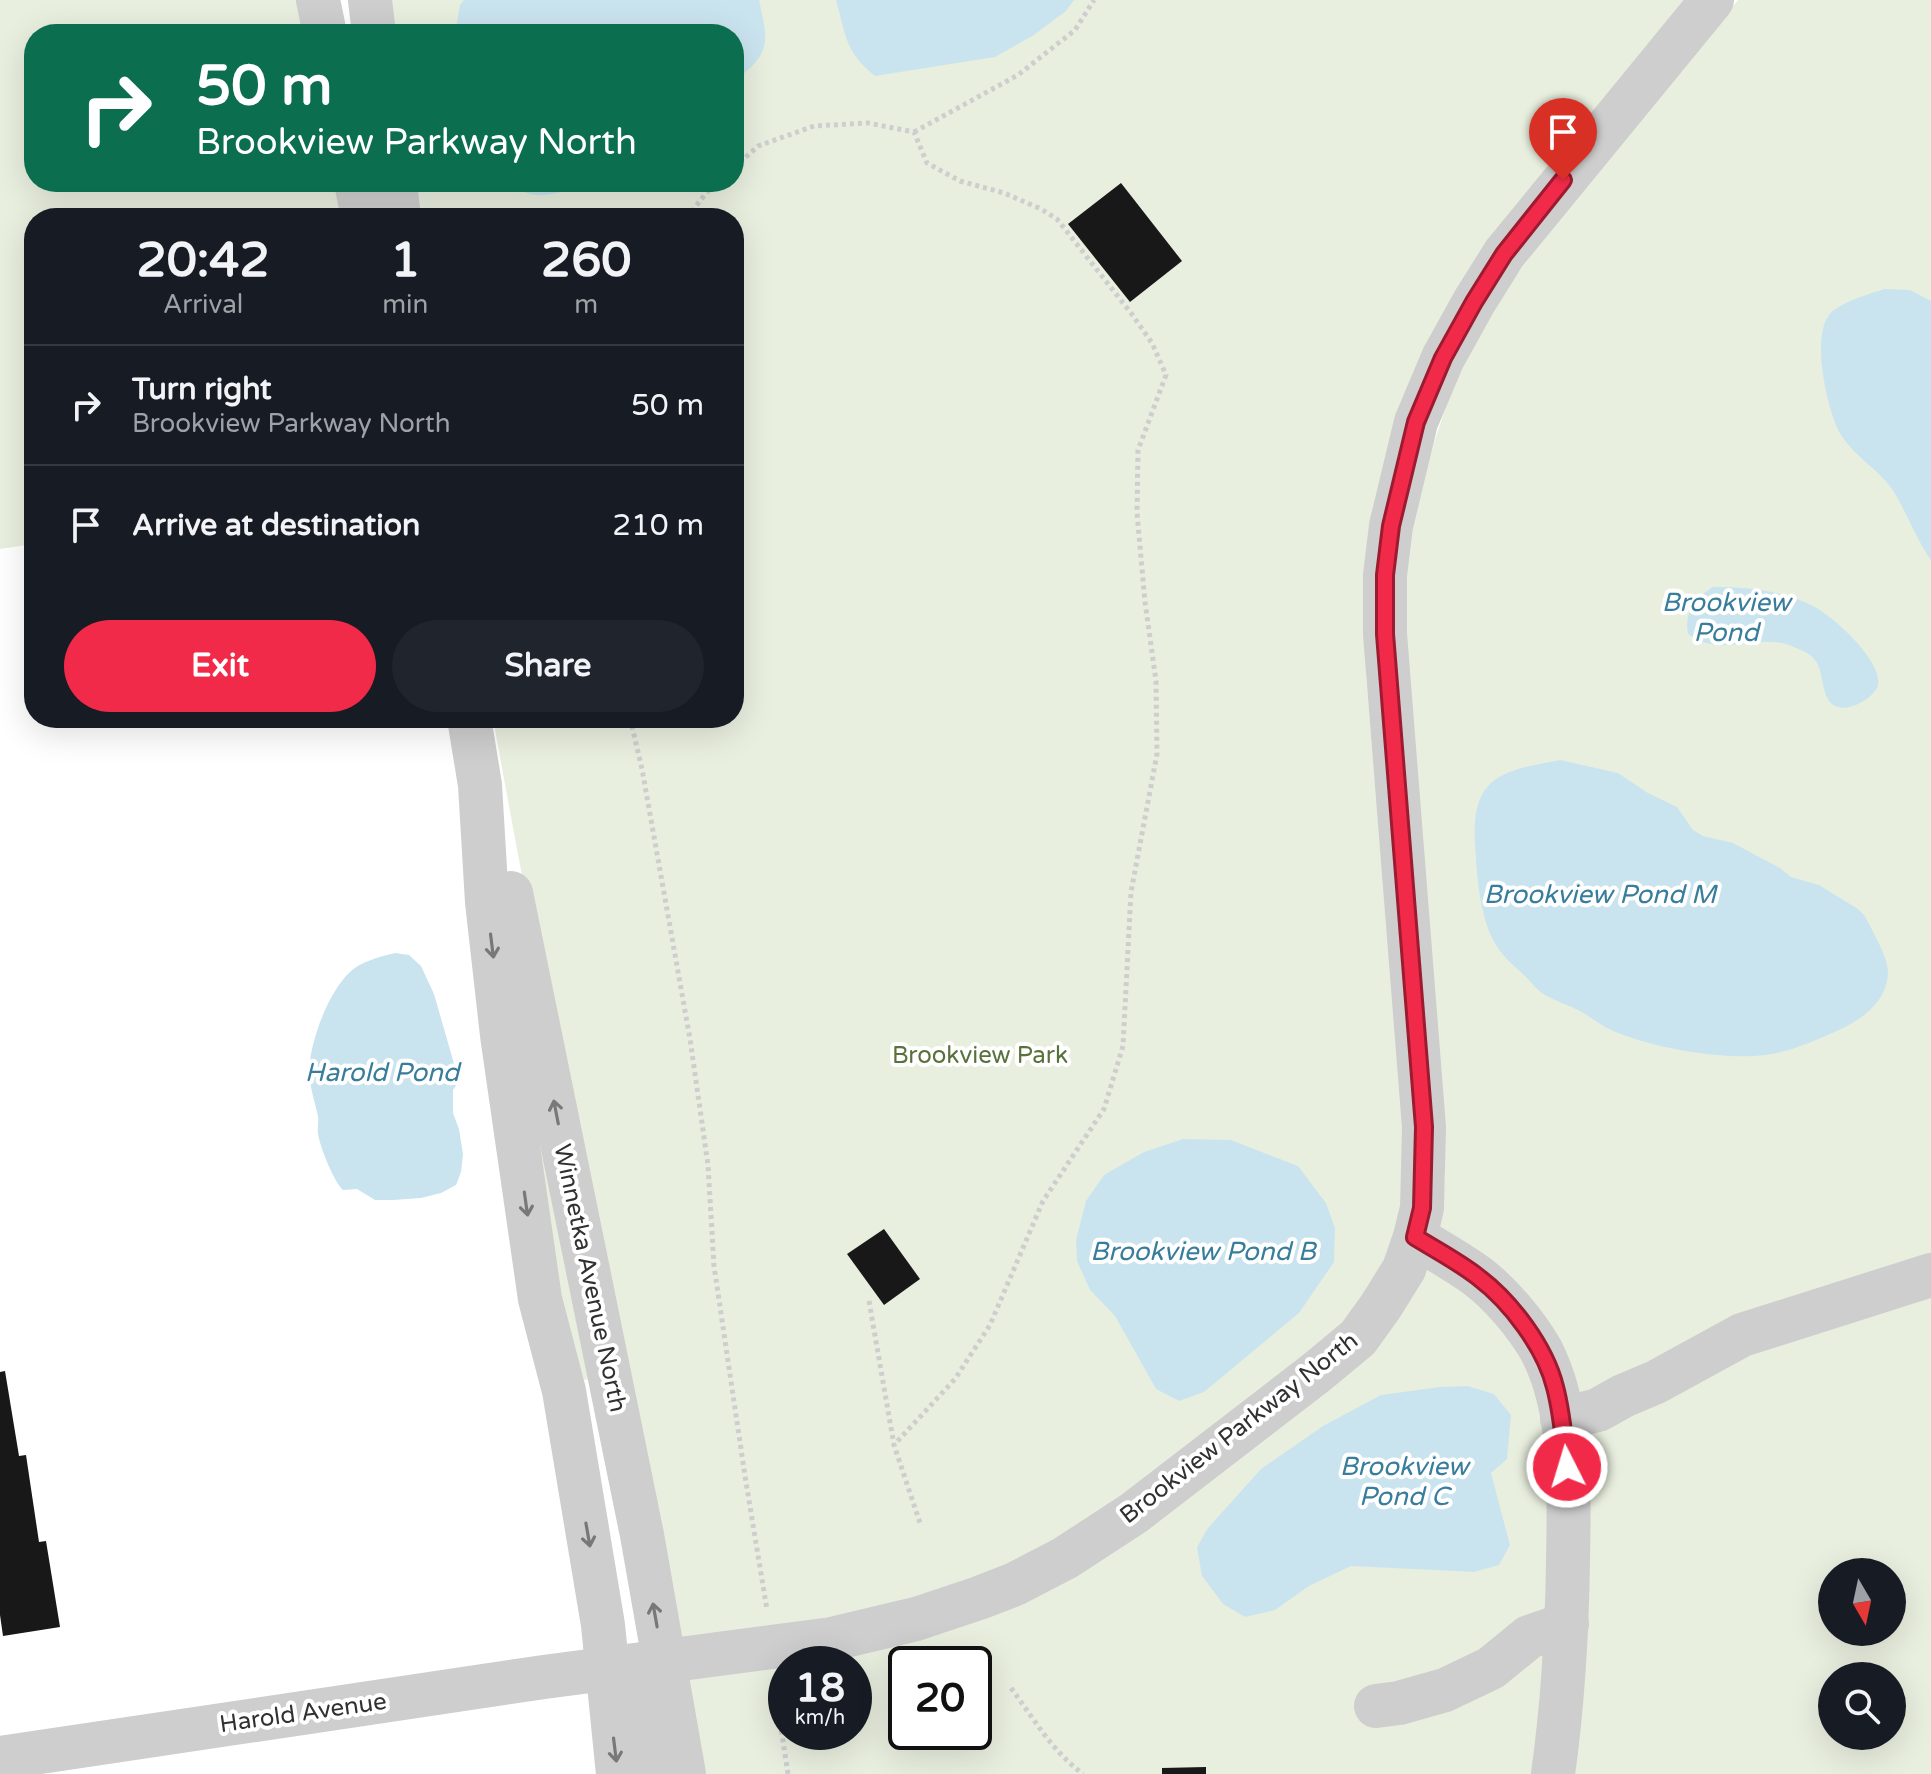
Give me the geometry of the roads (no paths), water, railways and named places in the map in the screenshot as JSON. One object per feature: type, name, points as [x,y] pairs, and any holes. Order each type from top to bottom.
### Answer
[{"type":"street","points":[[318,0],[323,24]]},
{"type":"street","points":[[370,0],[373,24]]},
{"type":"street","name":"Brookview Parkway North","points":[[606,1669],[832,1639],[916,1619],[1015,1584],[1065,1558],[1134,1513],[1358,1338],[1381,1306],[1404,1269],[1422,1208],[1424,1127],[1385,634],[1385,575],[1391,526],[1416,422],[1443,358],[1504,254],[1712,0]]},
{"type":"street","name":"Winnetka Avenue North","points":[[471,728],[480,785],[487,902],[502,1035],[540,1299],[564,1391],[603,1625],[618,1774]]},
{"type":"street","name":"Winnetka Avenue North","points":[[480,785],[522,942],[642,1535],[684,1774]]},
{"type":"street","points":[[1415,1237],[1478,1277],[1516,1314],[1540,1350],[1555,1384],[1569,1490],[1567,1624],[1561,1722],[1553,1774]]},
{"type":"street","points":[[1562,1419],[1598,1410],[1742,1335],[1931,1275]]},
{"type":"street","points":[[1376,1706],[1445,1690],[1491,1668],[1529,1637],[1567,1624]]},
{"type":"street","points":[[606,1669],[626,1677],[634,1696],[653,1774]]},
{"type":"street","name":"Harold Avenue","points":[[0,1758],[606,1669]]},
{"type":"water","points":[[464,0],[759,0],[765,28],[764,47],[755,63],[744,73],[744,24],[457,24]]},
{"type":"water","points":[[836,0],[1074,0],[1066,11],[1034,35],[995,57],[875,76],[852,51]]},
{"type":"water","points":[[526,192],[560,192],[547,195]]},
{"type":"water","points":[[1885,289],[1910,290],[1931,301],[1931,560],[1892,489],[1841,435],[1826,393],[1821,340],[1829,315],[1847,303]]},
{"type":"water","name":"Brookview Pond","points":[[1713,587],[1774,592],[1818,609],[1864,651],[1877,675],[1876,689],[1857,705],[1838,707],[1825,694],[1815,660],[1803,651],[1776,642],[1713,645],[1688,634],[1692,606]]},
{"type":"water","name":"Brookview Pond M","points":[[1560,760],[1618,773],[1677,807],[1693,830],[1703,836],[1733,843],[1791,877],[1819,885],[1858,909],[1865,916],[1883,951],[1887,966],[1887,982],[1879,1000],[1858,1020],[1807,1044],[1772,1054],[1734,1056],[1690,1052],[1628,1037],[1540,992],[1503,955],[1488,929],[1478,881],[1475,821],[1478,803],[1494,780],[1522,768]]},
{"type":"water","name":"Harold Pond","points":[[395,953],[409,955],[421,966],[434,994],[459,1081],[453,1090],[453,1113],[463,1154],[456,1185],[441,1193],[421,1198],[375,1200],[357,1189],[343,1190],[339,1186],[318,1134],[318,1116],[309,1073],[312,1048],[334,992],[360,965]]},
{"type":"water","name":"Brookview Pond B","points":[[1183,1139],[1231,1140],[1298,1166],[1326,1203],[1335,1228],[1334,1262],[1299,1313],[1204,1392],[1179,1401],[1156,1389],[1115,1316],[1090,1290],[1077,1261],[1076,1240],[1086,1201],[1104,1175],[1144,1152]]},
{"type":"water","name":"Brookview Pond C","points":[[1468,1386],[1494,1394],[1511,1415],[1507,1459],[1491,1473],[1510,1545],[1499,1565],[1474,1572],[1351,1566],[1309,1586],[1275,1610],[1245,1617],[1223,1604],[1202,1576],[1197,1547],[1208,1528],[1261,1469],[1323,1426],[1381,1395]]},
{"type":"park label","name":"Brookview Park","points":[[980,1055]]}]
